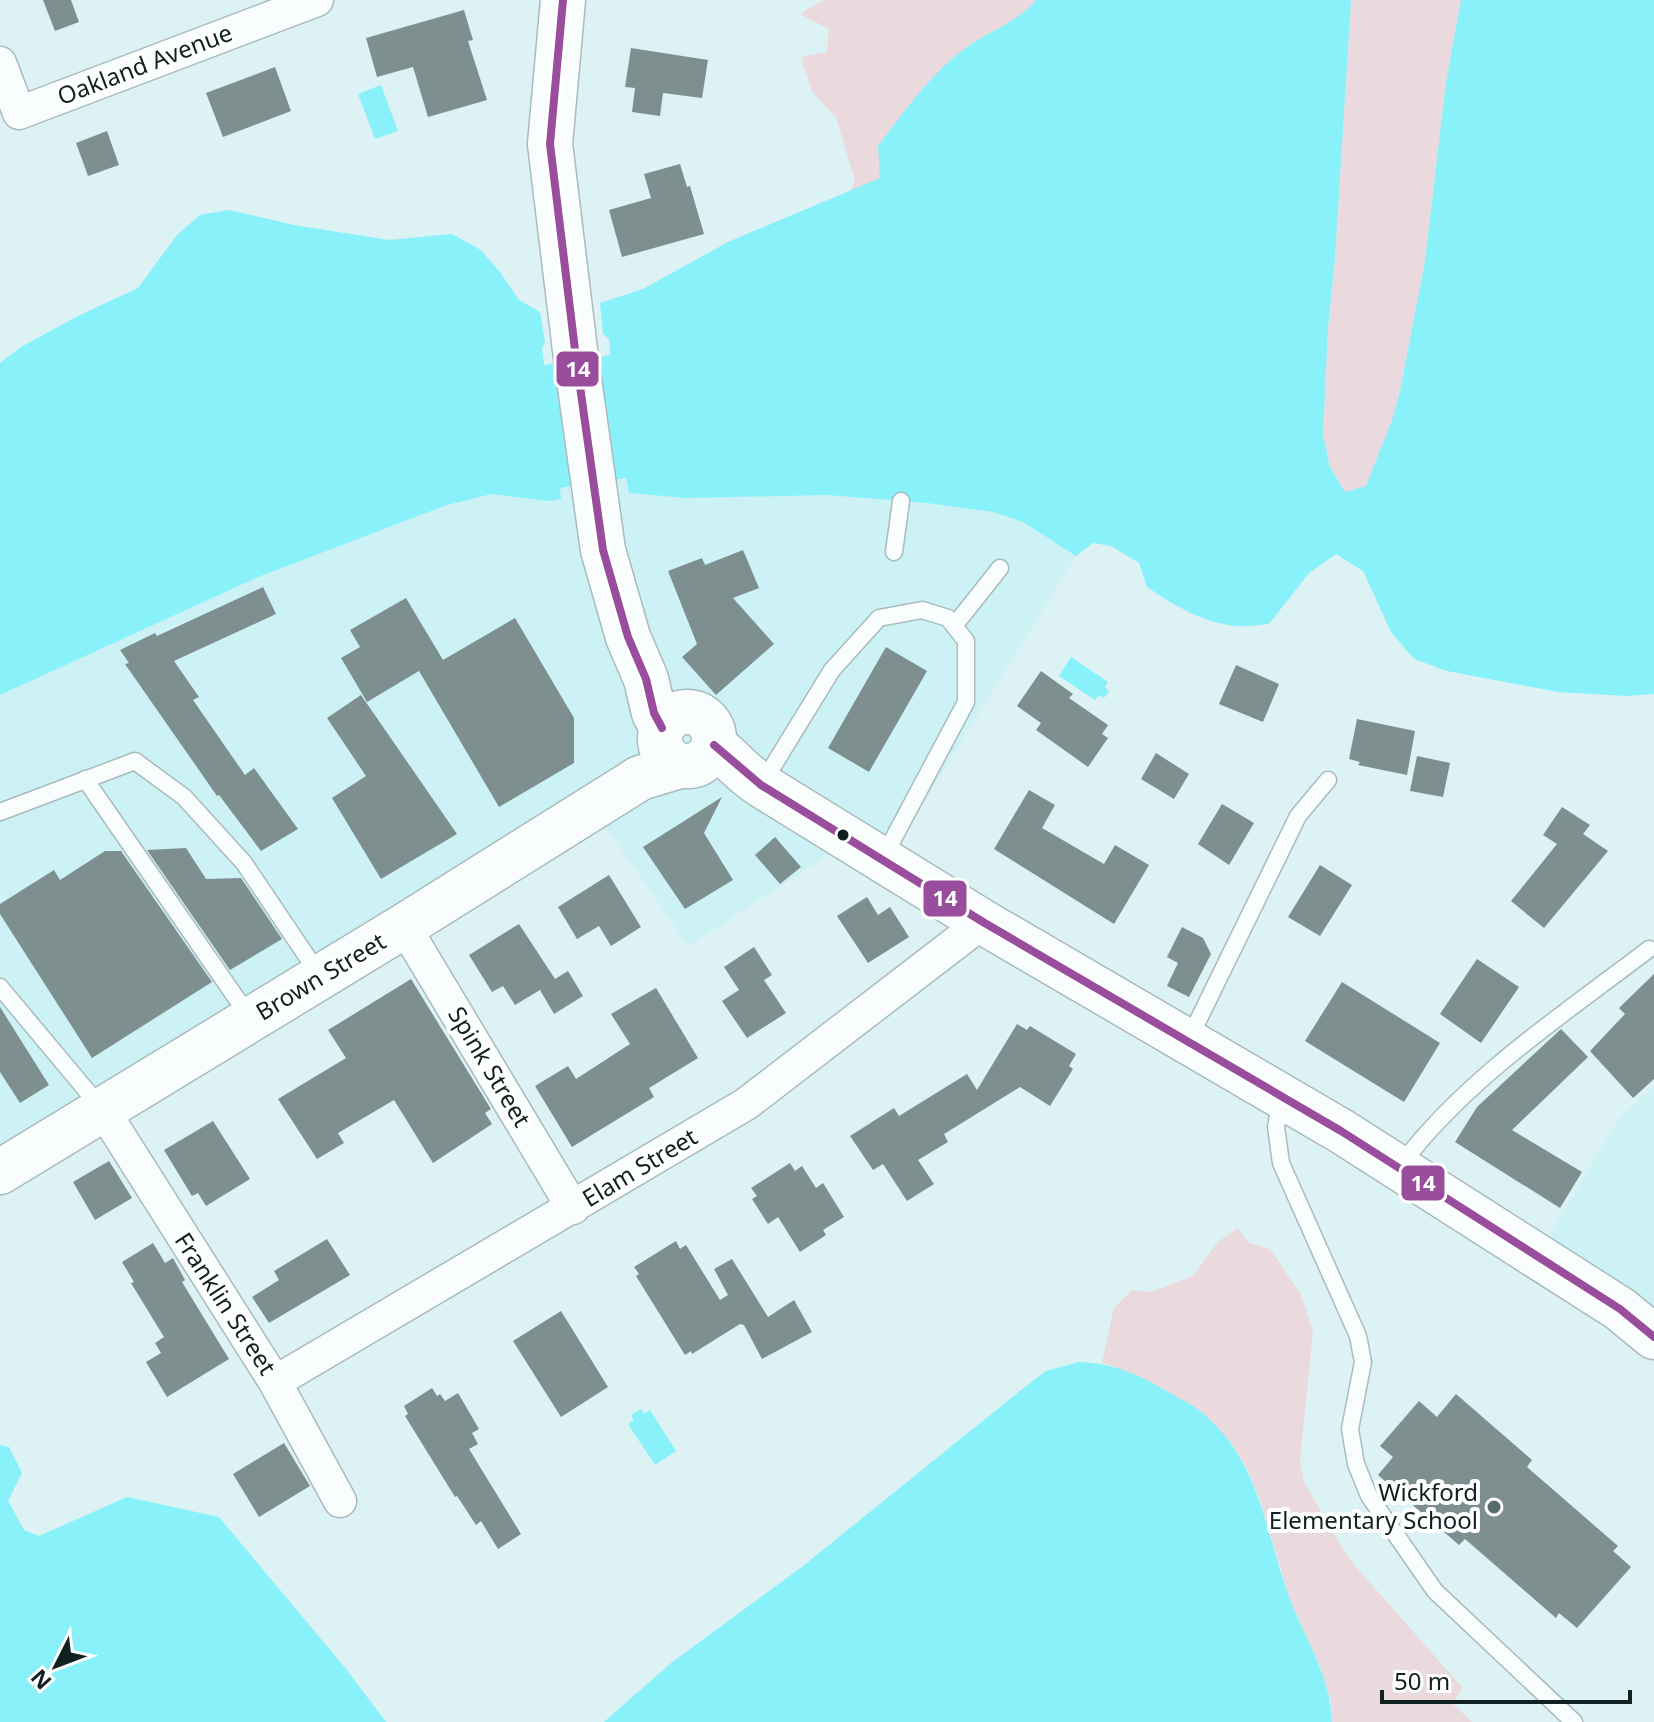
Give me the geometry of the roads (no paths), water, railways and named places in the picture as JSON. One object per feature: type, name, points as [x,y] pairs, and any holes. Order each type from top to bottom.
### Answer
[{"type":"main road","points":[[563,0],[550,144],[576,358],[603,550],[628,637],[646,679],[654,713],[694,755],[882,859],[983,922],[1282,1095],[1620,1309],[1654,1337]]},
{"type":"main road","name":"Brown Street","points":[[0,1172],[404,926],[694,755]]},
{"type":"street","name":"Oakland Avenue","points":[[0,63],[19,113],[317,0]]},
{"type":"street","name":"Elam Street","points":[[275,1382],[746,1104],[983,922]]},
{"type":"street","name":"Spink Street","points":[[404,926],[573,1208]]},
{"type":"street","name":"Franklin Street","points":[[103,1110],[275,1382],[340,1501]]},
{"type":"lane","points":[[894,552],[901,501]]},
{"type":"lane","points":[[954,626],[1000,568]]},
{"type":"lane","points":[[694,755],[832,670],[879,618],[922,610],[948,618],[966,641],[966,702],[882,859]]},
{"type":"lane","points":[[0,812],[135,761],[184,797],[244,863],[320,977]]},
{"type":"lane","points":[[85,779],[251,1020]]},
{"type":"lane","points":[[1188,1041],[1298,816],[1328,780]]},
{"type":"lane","points":[[1399,1167],[1424,1136],[1508,1056],[1649,949]]},
{"type":"lane","points":[[0,987],[103,1110]]},
{"type":"lane","points":[[1282,1095],[1276,1127],[1281,1163],[1358,1336],[1363,1362],[1350,1429],[1356,1464],[1369,1496],[1435,1591],[1574,1722]]},
{"type":"water","points":[[1036,0],[1351,0],[1323,435],[1330,467],[1345,492],[1366,486],[1400,391],[1425,261],[1446,82],[1461,0],[1654,0],[1654,694],[1626,696],[1558,692],[1447,671],[1414,659],[1391,632],[1363,571],[1336,554],[1309,573],[1269,624],[1236,626],[1201,617],[1157,594],[1147,587],[1139,563],[1111,546],[1093,543],[1076,556],[1023,522],[993,512],[827,495],[686,498],[629,493],[626,478],[560,488],[561,499],[548,501],[492,494],[447,505],[258,577],[0,695],[0,363],[21,347],[78,316],[138,288],[177,235],[200,215],[229,210],[294,225],[389,240],[452,234],[481,250],[519,300],[540,312],[545,342],[542,348],[544,365],[610,355],[609,339],[603,334],[600,303],[643,289],[728,242],[880,178],[878,146],[920,92],[956,55],[1013,20]]},
{"type":"water","points":[[381,85],[398,131],[375,139],[358,94]]},
{"type":"water","points":[[1071,657],[1108,682],[1105,687],[1109,691],[1104,698],[1099,695],[1095,700],[1059,676]]},
{"type":"water","points":[[1079,1362],[1126,1371],[1198,1409],[1225,1436],[1240,1457],[1260,1503],[1291,1602],[1323,1675],[1332,1722],[604,1722],[671,1663],[803,1566],[1046,1371]]},
{"type":"water","points":[[641,1409],[644,1414],[650,1410],[676,1451],[655,1465],[628,1424],[634,1420],[631,1415]]},
{"type":"water","points":[[0,1445],[9,1447],[22,1473],[8,1501],[24,1530],[39,1536],[127,1497],[219,1517],[346,1669],[386,1722],[0,1722]]},
{"type":"place","name":"Wickford Elementary School","points":[[1494,1507]]}]
